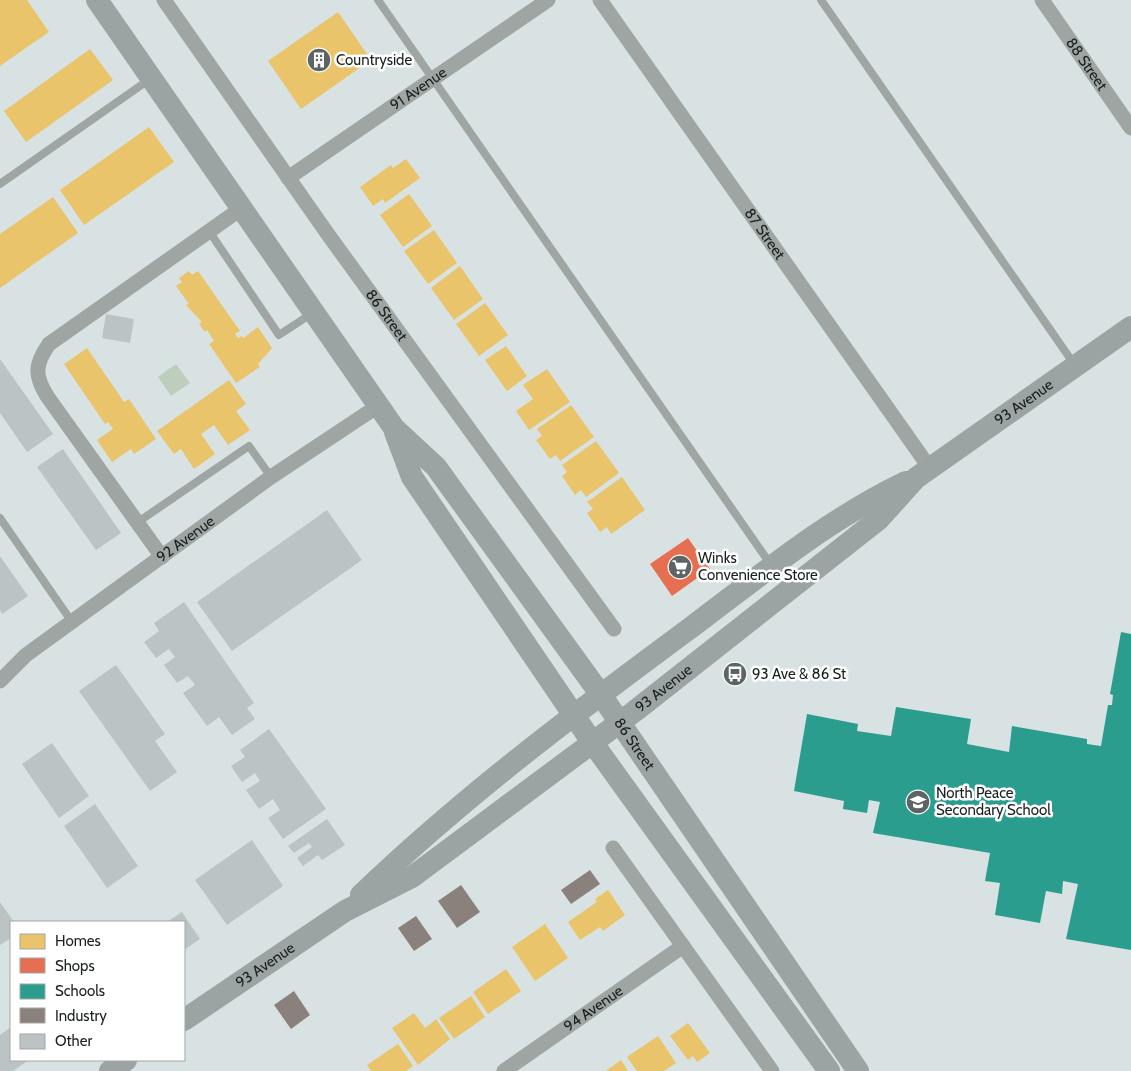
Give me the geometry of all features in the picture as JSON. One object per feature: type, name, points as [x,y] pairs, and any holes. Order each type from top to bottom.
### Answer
[{"type":"main road","name":"86 Street","points":[[97,0],[378,406],[394,428],[436,467],[601,695],[858,1071]]},
{"type":"main road","name":"93 Avenue","points":[[345,911],[398,859],[491,780],[574,715],[772,567],[866,501],[922,473],[1131,327]]},
{"type":"main road","name":"86 Street","points":[[394,428],[412,477],[592,742],[829,1071]]},
{"type":"main road","name":"93 Avenue","points":[[185,1019],[345,911],[412,877],[619,722],[879,518],[922,473]]},
{"type":"main road","points":[[110,1071],[125,1061]]},
{"type":"street","name":"86 Street","points":[[164,0],[288,178],[614,629]]},
{"type":"street","name":"91 Avenue","points":[[288,178],[548,0]]},
{"type":"street","name":"87 Street","points":[[600,0],[922,473]]},
{"type":"street","name":"88 Street","points":[[1042,0],[1131,128]]},
{"type":"street","points":[[162,558],[38,382],[37,369],[40,356],[49,344],[242,208]]},
{"type":"street","name":"92 Avenue","points":[[0,681],[26,655],[271,477],[378,406]]},
{"type":"street","points":[[613,848],[772,1071]]},
{"type":"street","name":"94 Avenue","points":[[504,1071],[683,946]]},
{"type":"lane","points":[[378,0],[772,567]]},
{"type":"lane","points":[[821,0],[1076,366]]},
{"type":"lane","points":[[0,184],[152,78]]},
{"type":"lane","points":[[209,231],[279,334],[314,312]]},
{"type":"lane","points":[[138,522],[249,446],[271,477]]},
{"type":"lane","points":[[0,518],[72,622]]},
{"type":"green space","points":[[176,364],[190,383],[171,396],[158,377]]},
{"type":"building: Homes","points":[[0,0],[27,0],[49,32],[0,66]]},
{"type":"building: Homes","name":"Countryside","points":[[338,12],[371,60],[301,109],[268,61]]},
{"type":"building: Homes","points":[[90,49],[113,80],[26,142],[4,111]]},
{"type":"building: Homes","points":[[149,127],[174,162],[84,225],[60,190]]},
{"type":"building: Homes","points":[[406,159],[420,178],[385,203],[383,199],[373,206],[360,187],[391,165],[393,168]]},
{"type":"building: Homes","points":[[409,194],[432,226],[403,247],[380,215]]},
{"type":"building: Homes","points":[[53,197],[78,233],[0,288],[0,234]]},
{"type":"building: Homes","points":[[434,230],[457,263],[428,284],[404,251]]},
{"type":"building: Homes","points":[[460,266],[483,299],[454,320],[431,288]]},
{"type":"building: Homes","points":[[189,271],[192,275],[198,271],[240,331],[235,334],[238,338],[242,336],[243,338],[258,327],[272,348],[258,364],[260,367],[236,383],[209,344],[214,341],[207,330],[205,332],[199,324],[202,322],[186,305],[189,304],[176,286],[182,282],[179,278]]},
{"type":"building: Homes","points":[[485,303],[508,335],[479,356],[456,324]]},
{"type":"building: Homes","points":[[506,346],[527,376],[507,391],[485,360]]},
{"type":"building: Homes","points":[[87,348],[124,402],[129,399],[156,439],[134,454],[131,449],[112,462],[97,440],[113,429],[108,422],[105,424],[64,364]]},
{"type":"building: Homes","points":[[547,369],[570,402],[529,430],[516,411],[533,399],[523,385]]},
{"type":"building: Homes","points":[[229,380],[246,404],[236,411],[250,430],[228,445],[214,425],[201,434],[215,454],[194,469],[181,449],[174,454],[157,431]]},
{"type":"building: Homes","points":[[571,405],[594,437],[560,461],[556,455],[550,459],[536,440],[542,436],[537,429]]},
{"type":"building: Homes","points":[[596,441],[619,473],[586,497],[581,490],[575,495],[562,476],[567,472],[562,465]]},
{"type":"building: Homes","points":[[622,477],[645,510],[611,534],[607,527],[600,532],[587,513],[593,509],[587,502]]},
{"type":"building: Homes","points":[[608,890],[625,915],[603,931],[600,927],[580,940],[568,922],[597,902],[595,899]]},
{"type":"building: Homes","points":[[545,924],[568,958],[535,981],[512,947]]},
{"type":"building: Homes","points":[[506,969],[521,991],[488,1014],[473,992]]},
{"type":"building: Homes","points":[[471,996],[485,1017],[454,1039],[439,1018]]},
{"type":"building: Homes","points":[[414,1013],[425,1028],[436,1019],[450,1039],[418,1065],[392,1028]]},
{"type":"building: Homes","points":[[688,1023],[710,1053],[697,1062],[693,1056],[688,1060],[670,1036]]},
{"type":"building: Homes","points":[[658,1036],[676,1063],[664,1071],[637,1071],[627,1057]]},
{"type":"building: Homes","points":[[398,1044],[413,1066],[406,1071],[371,1071],[367,1065]]},
{"type":"building: Homes","points":[[621,1060],[628,1071],[606,1071]]},
{"type":"building: Shops","name":"Winks Convenience Store","points":[[688,538],[710,569],[672,596],[650,564]]},
{"type":"building: Schools","points":[[1121,632],[1131,634],[1131,950],[1066,939],[1078,884],[1063,881],[1062,894],[1046,891],[1040,923],[995,915],[1000,883],[985,881],[990,853],[873,833],[880,802],[869,800],[867,813],[843,809],[844,801],[794,791],[807,714],[858,724],[857,731],[891,736],[896,707],[971,719],[967,744],[1009,752],[1012,726],[1087,739],[1087,744],[1101,746],[1108,705],[1112,705],[1113,695],[1110,694]]},
{"type":"building: Industry","points":[[590,870],[600,884],[571,904],[561,890]]},
{"type":"building: Industry","points":[[461,885],[480,912],[457,928],[438,901]]},
{"type":"building: Industry","points":[[416,916],[432,939],[414,951],[398,928]]},
{"type":"building: Industry","points":[[294,991],[310,1015],[291,1029],[274,1005]]},
{"type":"building: Other","points":[[106,314],[134,319],[130,343],[102,338]]},
{"type":"building: Other","points":[[0,359],[53,434],[27,452],[0,413]]},
{"type":"building: Other","points":[[63,449],[121,533],[96,550],[37,467]]},
{"type":"building: Other","points":[[327,510],[362,560],[232,651],[197,602]]},
{"type":"building: Other","points":[[0,556],[28,596],[2,614],[0,610]]},
{"type":"building: Other","points":[[184,602],[254,703],[247,708],[255,719],[232,735],[219,717],[207,726],[183,693],[195,685],[188,676],[177,683],[164,665],[175,657],[169,649],[156,658],[144,642],[159,631],[154,623]]},
{"type":"building: Other","points":[[116,665],[165,734],[155,741],[177,772],[150,791],[79,691]]},
{"type":"building: Other","points":[[269,729],[326,809],[283,839],[268,818],[280,810],[273,799],[259,809],[246,790],[260,781],[255,773],[242,782],[231,766],[245,757],[240,750]]},
{"type":"building: Other","points":[[52,743],[89,796],[59,818],[22,764]]},
{"type":"building: Other","points":[[95,804],[138,866],[107,888],[64,826]]},
{"type":"building: Other","points":[[327,819],[345,845],[322,860],[318,855],[303,866],[297,858],[312,847],[309,843],[294,853],[288,846]]},
{"type":"building: Other","points":[[252,840],[283,886],[227,925],[195,880]]},
{"type":"building: Other","points":[[0,902],[13,921],[10,921],[10,939],[0,945]]},
{"type":"building: Other","points":[[182,912],[200,939],[185,949],[185,921],[168,921]]},
{"type":"building: Other","points":[[10,1028],[10,1061],[28,1061],[13,1071],[0,1071],[0,1035]]},
{"type":"place","name":"Countryside","points":[[319,60]]},
{"type":"place","name":"Winks Convenience Store","points":[[680,567]]},
{"type":"place","name":"93 Ave & 86 St","points":[[735,674]]},
{"type":"place","name":"North Peace Secondary School","points":[[918,802]]}]
